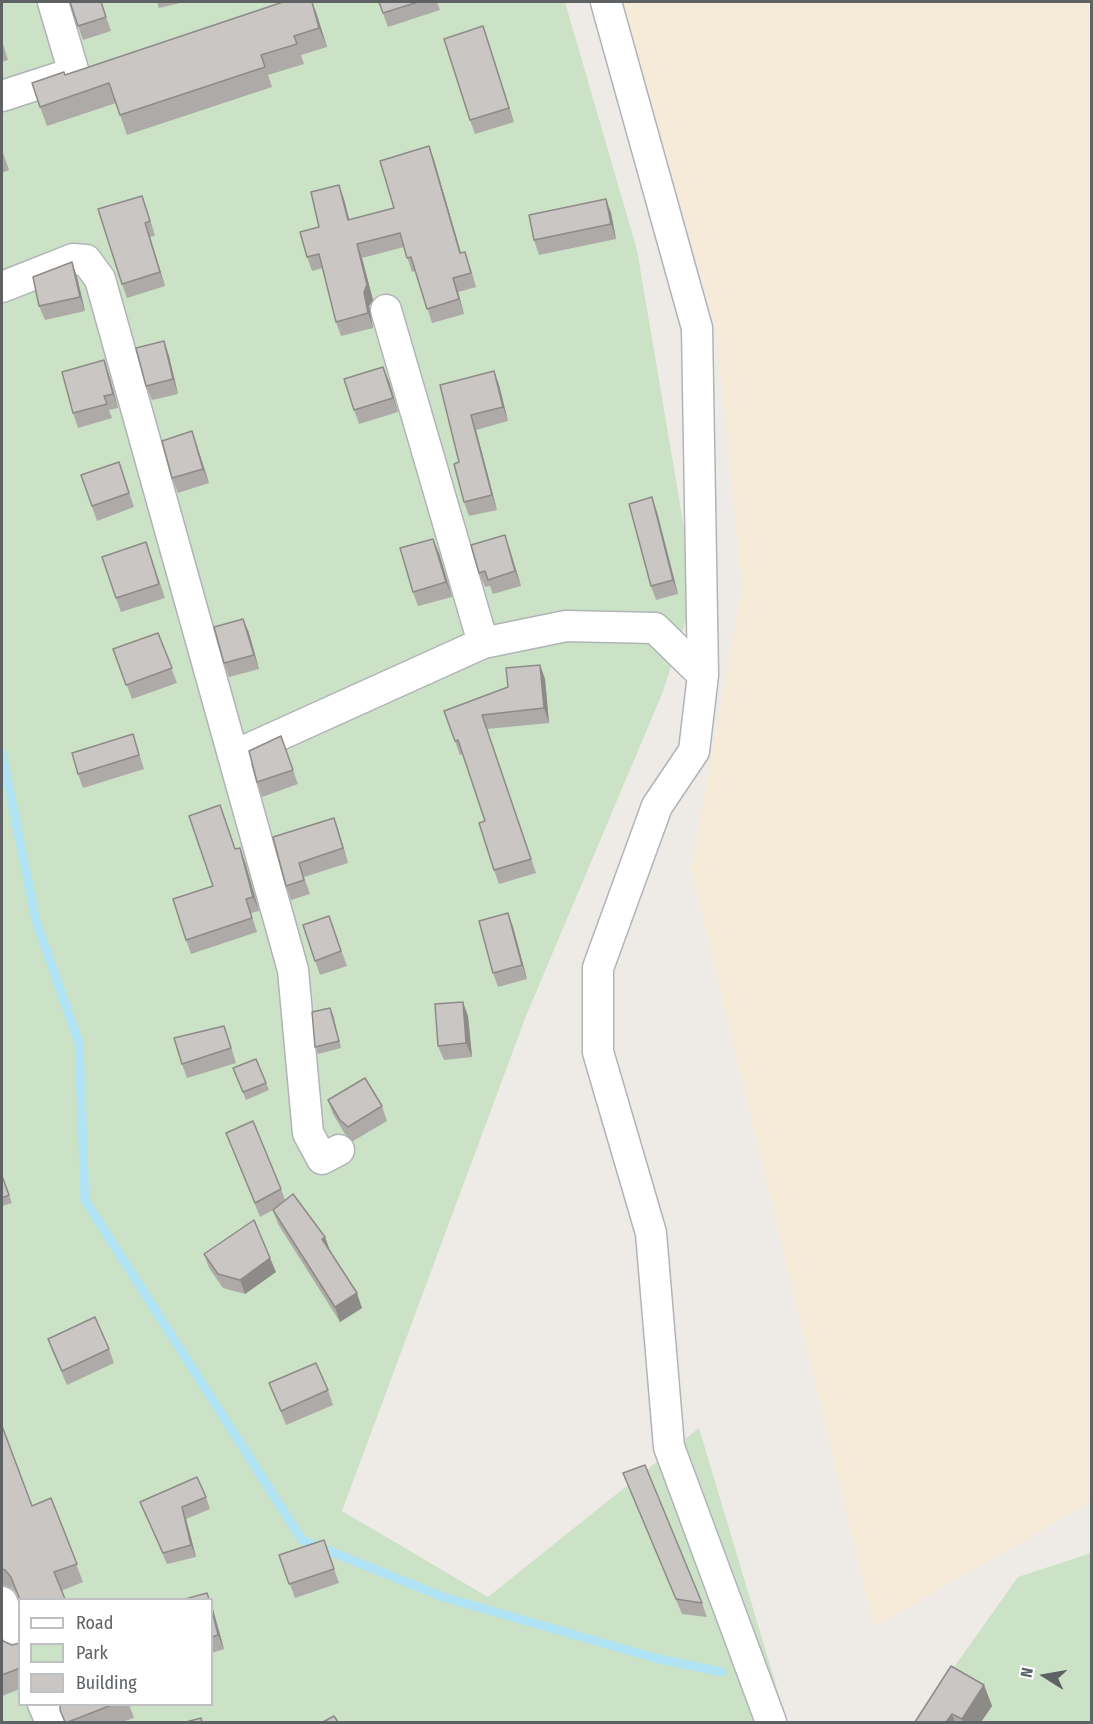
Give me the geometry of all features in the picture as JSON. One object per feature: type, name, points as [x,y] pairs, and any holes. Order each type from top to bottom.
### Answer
[{"type":"street","points":[[2,96],[85,69],[53,2]]},
{"type":"street","points":[[606,2],[697,328],[703,675],[694,751],[657,806],[597,968],[598,1052],[651,1233],[669,1447],[756,1688],[771,1722]]},
{"type":"street","points":[[2,287],[73,259],[86,260],[100,279],[293,970],[308,1133],[322,1159],[339,1150]]},
{"type":"street","points":[[386,310],[483,643]]},
{"type":"street","points":[[233,756],[483,643],[566,626],[655,628],[703,675]]},
{"type":"street","points":[[2,1602],[18,1641]]},
{"type":"street","points":[[44,1706],[51,1722]]},
{"type":"green space","points":[[2,2],[565,2],[637,250],[695,593],[662,694],[526,1016],[342,1511],[488,1597],[699,1428],[787,1722],[2,1722]]},
{"type":"green space","points":[[1091,1553],[1091,1722],[915,1722],[1018,1577]]},
{"type":"sand","points":[[623,2],[1091,2],[1091,1502],[874,1627],[691,869],[742,586],[716,330]]},
{"type":"building","points":[[70,2],[101,2],[106,17],[78,26]]},
{"type":"building","points":[[283,2],[312,2],[319,28],[294,36],[297,44],[261,55],[265,67],[120,115],[109,83],[40,107],[32,83],[64,72],[65,75]]},
{"type":"building","points":[[379,2],[418,2],[383,13]]},
{"type":"building","points":[[483,26],[509,108],[470,120],[444,39]]},
{"type":"building","points":[[429,146],[460,253],[465,252],[471,273],[453,278],[459,299],[427,309],[411,257],[407,258],[400,233],[357,244],[367,285],[364,292],[368,313],[336,322],[319,254],[307,257],[300,232],[319,227],[311,192],[339,185],[348,220],[394,208],[380,161]]},
{"type":"building","points":[[142,196],[150,221],[145,223],[160,272],[122,284],[98,209]]},
{"type":"building","points":[[606,199],[611,224],[534,240],[529,215]]},
{"type":"building","points":[[72,262],[80,297],[39,306],[33,277]]},
{"type":"building","points":[[164,341],[173,379],[146,386],[136,348]]},
{"type":"building","points":[[104,360],[113,394],[104,396],[107,404],[73,413],[62,372]]},
{"type":"building","points":[[383,367],[393,398],[354,410],[344,379]]},
{"type":"building","points":[[494,371],[503,407],[471,415],[492,495],[464,502],[454,464],[459,462],[440,385]]},
{"type":"building","points":[[192,431],[203,469],[172,478],[162,441]]},
{"type":"building","points":[[119,462],[129,493],[92,506],[81,475]]},
{"type":"building","points":[[652,497],[673,580],[651,586],[629,504]]},
{"type":"building","points":[[505,535],[515,571],[488,580],[485,571],[479,573],[471,545]]},
{"type":"building","points":[[433,539],[446,582],[413,592],[400,548]]},
{"type":"building","points":[[146,542],[159,584],[116,598],[102,557]]},
{"type":"building","points":[[243,619],[254,655],[224,663],[214,627]]},
{"type":"building","points":[[158,633],[172,668],[126,685],[113,649]]},
{"type":"building","points":[[540,665],[544,708],[482,715],[531,859],[494,870],[479,823],[485,821],[458,740],[455,741],[444,711],[508,687],[506,668]]},
{"type":"building","points":[[133,734],[139,755],[78,774],[72,753]]},
{"type":"building","points":[[281,736],[293,770],[257,782],[249,751]]},
{"type":"building","points":[[220,805],[235,849],[240,848],[253,897],[246,899],[252,918],[186,940],[173,899],[213,886],[189,816]]},
{"type":"building","points":[[334,818],[343,848],[299,863],[304,880],[286,886],[273,837]]},
{"type":"building","points":[[508,913],[522,965],[493,973],[479,921]]},
{"type":"building","points":[[329,916],[341,951],[315,961],[303,925]]},
{"type":"building","points":[[463,1002],[466,1043],[438,1046],[435,1004]]},
{"type":"building","points":[[330,1008],[339,1041],[315,1047],[312,1012]]},
{"type":"building","points":[[224,1026],[231,1048],[182,1064],[174,1038]]},
{"type":"building","points":[[256,1059],[266,1083],[243,1092],[233,1068]]},
{"type":"building","points":[[365,1078],[382,1106],[348,1127],[340,1120],[328,1100]]},
{"type":"building","points":[[253,1121],[281,1189],[255,1203],[226,1133]]},
{"type":"building","points":[[2,1176],[9,1195],[2,1198]]},
{"type":"building","points":[[293,1194],[325,1237],[322,1239],[357,1293],[335,1307],[273,1210]]},
{"type":"building","points":[[254,1220],[270,1258],[240,1280],[218,1274],[204,1254]]},
{"type":"building","points":[[95,1317],[109,1349],[62,1371],[48,1339]]},
{"type":"building","points":[[316,1363],[328,1390],[281,1411],[269,1383]]},
{"type":"building","points":[[2,1426],[32,1506],[51,1498],[77,1564],[54,1572],[65,1598],[19,1598],[11,1577],[2,1569]]},
{"type":"building","points":[[645,1465],[702,1603],[676,1599],[623,1473]]},
{"type":"building","points":[[197,1477],[206,1497],[182,1507],[191,1545],[163,1553],[140,1502]]},
{"type":"building","points":[[324,1540],[334,1569],[289,1584],[279,1555]]},
{"type":"building","points":[[207,1593],[209,1598],[189,1598]]},
{"type":"building","points":[[213,1614],[218,1635],[213,1637]]},
{"type":"building","points":[[2,1638],[3,1641],[12,1645],[18,1644],[18,1669],[2,1675]]},
{"type":"building","points":[[951,1666],[984,1685],[962,1719],[952,1714],[946,1722],[915,1722]]},
{"type":"building","points":[[60,1706],[109,1706],[68,1722],[65,1722]]},
{"type":"building","points":[[334,1716],[338,1722],[323,1722]]},
{"type":"building","points":[[201,1718],[202,1722],[186,1722]]},
{"type":"waterway","points":[[2,753],[36,921],[79,1043],[85,1200],[302,1540],[443,1597],[655,1658],[722,1672]]}]
